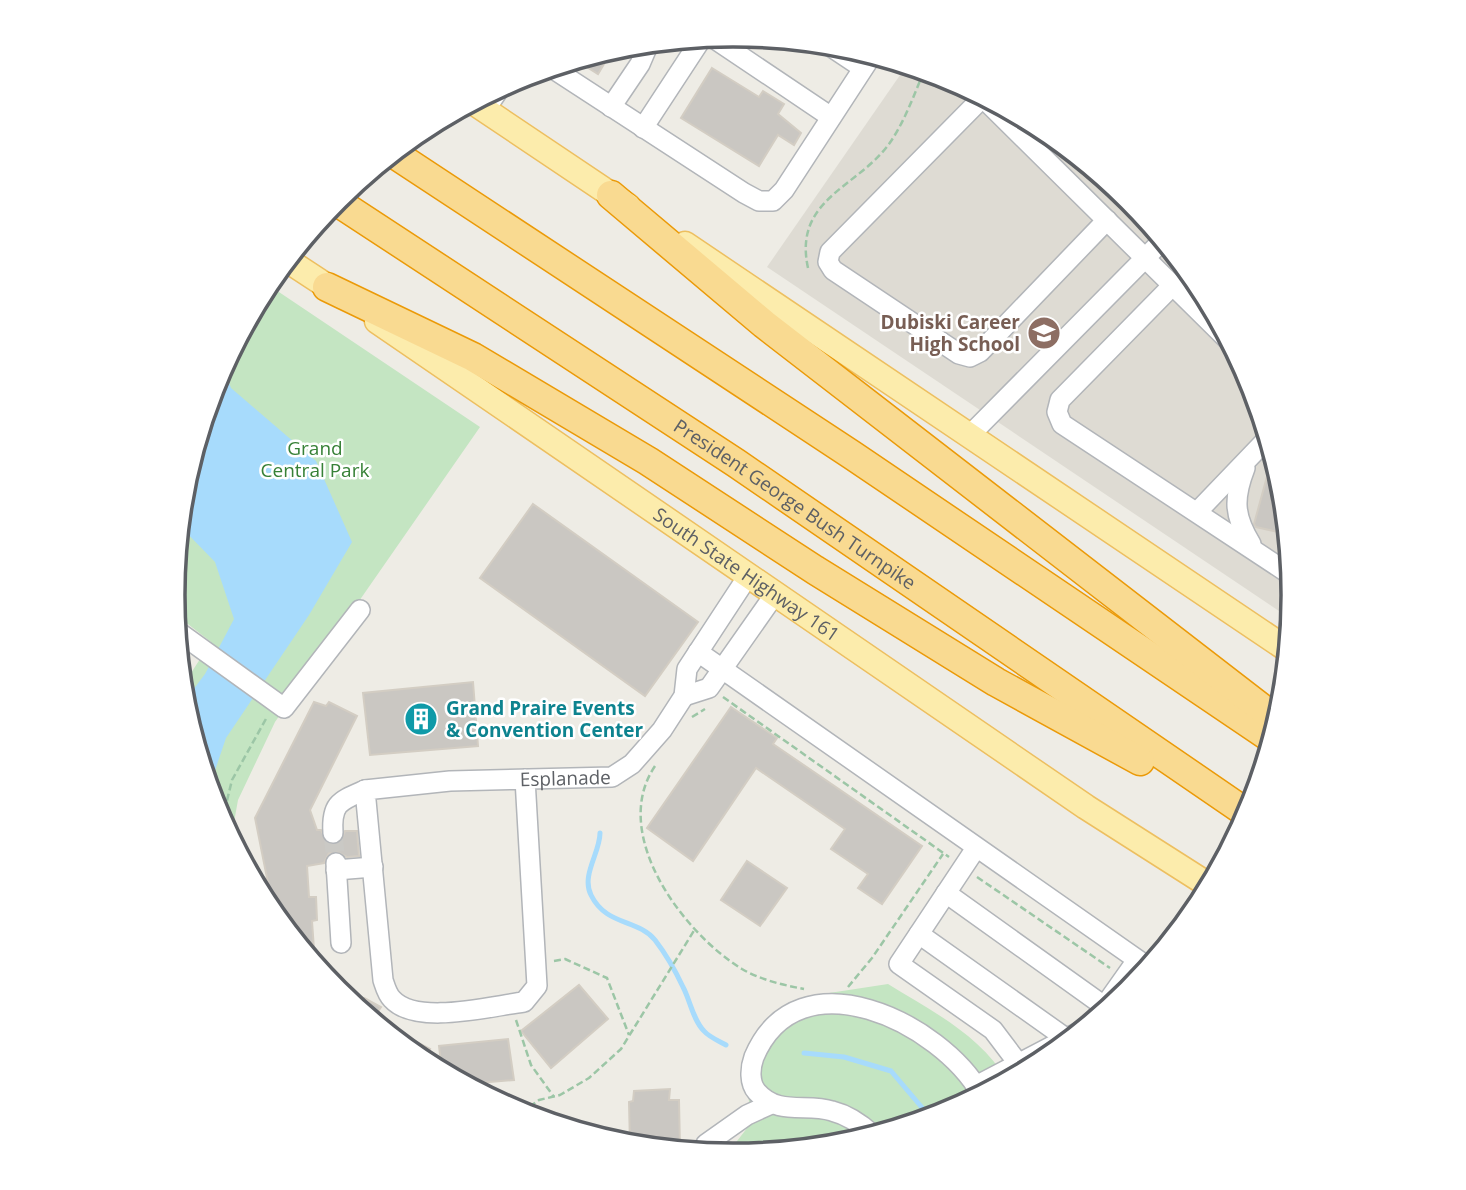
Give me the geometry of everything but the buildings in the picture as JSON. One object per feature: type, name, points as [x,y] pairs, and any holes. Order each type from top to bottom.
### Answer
[{"type":"highway","points":[[402,159],[852,455],[1263,733]]},
{"type":"highway","points":[[611,195],[764,324],[1268,712]]},
{"type":"highway","name":"President George Bush Turnpike","points":[[346,208],[736,463],[1238,807]]},
{"type":"highway","points":[[327,286],[472,357],[648,461],[815,570],[996,682],[1125,751],[1234,815]]},
{"type":"main road","points":[[483,108],[843,348],[1278,644]]},
{"type":"main road","name":"South State Highway 161","points":[[296,266],[1086,807],[1200,880]]},
{"type":"street","points":[[727,47],[831,117]]},
{"type":"street","points":[[643,128],[695,48]]},
{"type":"street","points":[[611,107],[644,55]]},
{"type":"street","points":[[563,74],[744,193],[759,201],[773,201],[784,190],[865,64]]},
{"type":"street","points":[[974,104],[830,252],[828,262],[833,270],[959,354],[970,357],[980,352],[1107,220]]},
{"type":"street","points":[[1008,121],[1204,316]]},
{"type":"street","points":[[969,436],[1156,247]]},
{"type":"street","points":[[1173,285],[1060,400],[1057,412],[1062,424],[1280,568]]},
{"type":"street","points":[[1198,511],[1260,446]]},
{"type":"street","points":[[1249,458],[1236,491],[1234,507],[1237,518],[1256,551]]},
{"type":"street","points":[[748,576],[687,669],[684,696],[709,688],[775,594]]},
{"type":"street","points":[[186,630],[197,647],[280,705],[360,610]]},
{"type":"street","points":[[698,652],[1140,962]]},
{"type":"street","name":"Esplanade","points":[[365,790],[450,781],[612,777],[632,764],[662,730],[684,696]]},
{"type":"street","points":[[333,832],[332,815],[341,800],[365,790],[383,980],[390,998],[410,1009],[429,1014],[524,1002],[537,986],[525,779]]},
{"type":"street","points":[[976,848],[899,964],[993,1030],[1018,1062]]},
{"type":"street","points":[[341,943],[336,867],[373,867]]},
{"type":"street","points":[[946,893],[1094,1007]]},
{"type":"street","points":[[919,934],[1066,1030]]},
{"type":"street","points":[[863,1127],[831,1110],[802,1110],[771,1104],[755,1090],[750,1068],[760,1044],[783,1016],[812,1004],[852,1004],[883,1014],[920,1035],[970,1074],[976,1085]]},
{"type":"street","points":[[708,1142],[747,1115],[771,1104]]},
{"type":"path","points":[[808,268],[804,252],[806,235],[818,209],[836,190],[870,166],[890,143],[920,80]]},
{"type":"path","points":[[718,699],[721,695],[963,868],[1124,978]]},
{"type":"path","points":[[688,719],[712,704]]},
{"type":"path","points":[[226,803],[232,780],[280,705]]},
{"type":"path","points":[[659,760],[647,779],[641,799],[640,820],[645,848],[666,888],[695,929],[715,950],[744,970],[773,982],[807,990]]},
{"type":"path","points":[[845,989],[864,970],[943,853]]},
{"type":"path","points":[[533,1105],[539,1100],[554,1097],[589,1078],[621,1049],[695,929]]},
{"type":"path","points":[[537,964],[565,959],[607,978],[629,1035]]},
{"type":"path","points":[[512,1003],[519,1035],[531,1065],[554,1097]]},
{"type":"shaded area","name":"Dubiski Career High School","points":[[901,74],[975,104],[1037,140],[1094,183],[1145,234],[1188,291],[1224,353],[1252,419],[1270,488],[1280,559],[1281,612],[767,267]]},
{"type":"green space","name":"Grand Central Park","points":[[278,291],[480,427],[275,722],[238,800],[234,821],[214,771],[204,737],[191,673],[211,642],[186,622],[186,559],[196,488],[214,419],[227,385],[259,321]]},
{"type":"green space","points":[[888,984],[954,1025],[983,1050],[1001,1072],[943,1101],[875,1124],[804,1138],[736,1143],[751,1123],[746,1071],[761,1027],[803,997]]},
{"type":"water","points":[[229,382],[231,388],[316,461],[352,542],[309,615],[226,738],[214,772],[194,689],[205,674],[234,619],[215,562],[189,535],[204,453]]},
{"type":"waterway","points":[[600,833],[589,872],[591,895],[605,912],[640,928],[655,940],[677,975],[700,1026],[726,1045]]},
{"type":"waterway","points":[[804,1053],[844,1057],[891,1071],[923,1109]]},
{"type":"tunnel","points":[[333,833],[336,863]]},
{"type":"place","name":"Dubiski Career High School","points":[[1044,333]]},
{"type":"place","name":"Grand Praire Events & Convention Center","points":[[421,719]]}]
